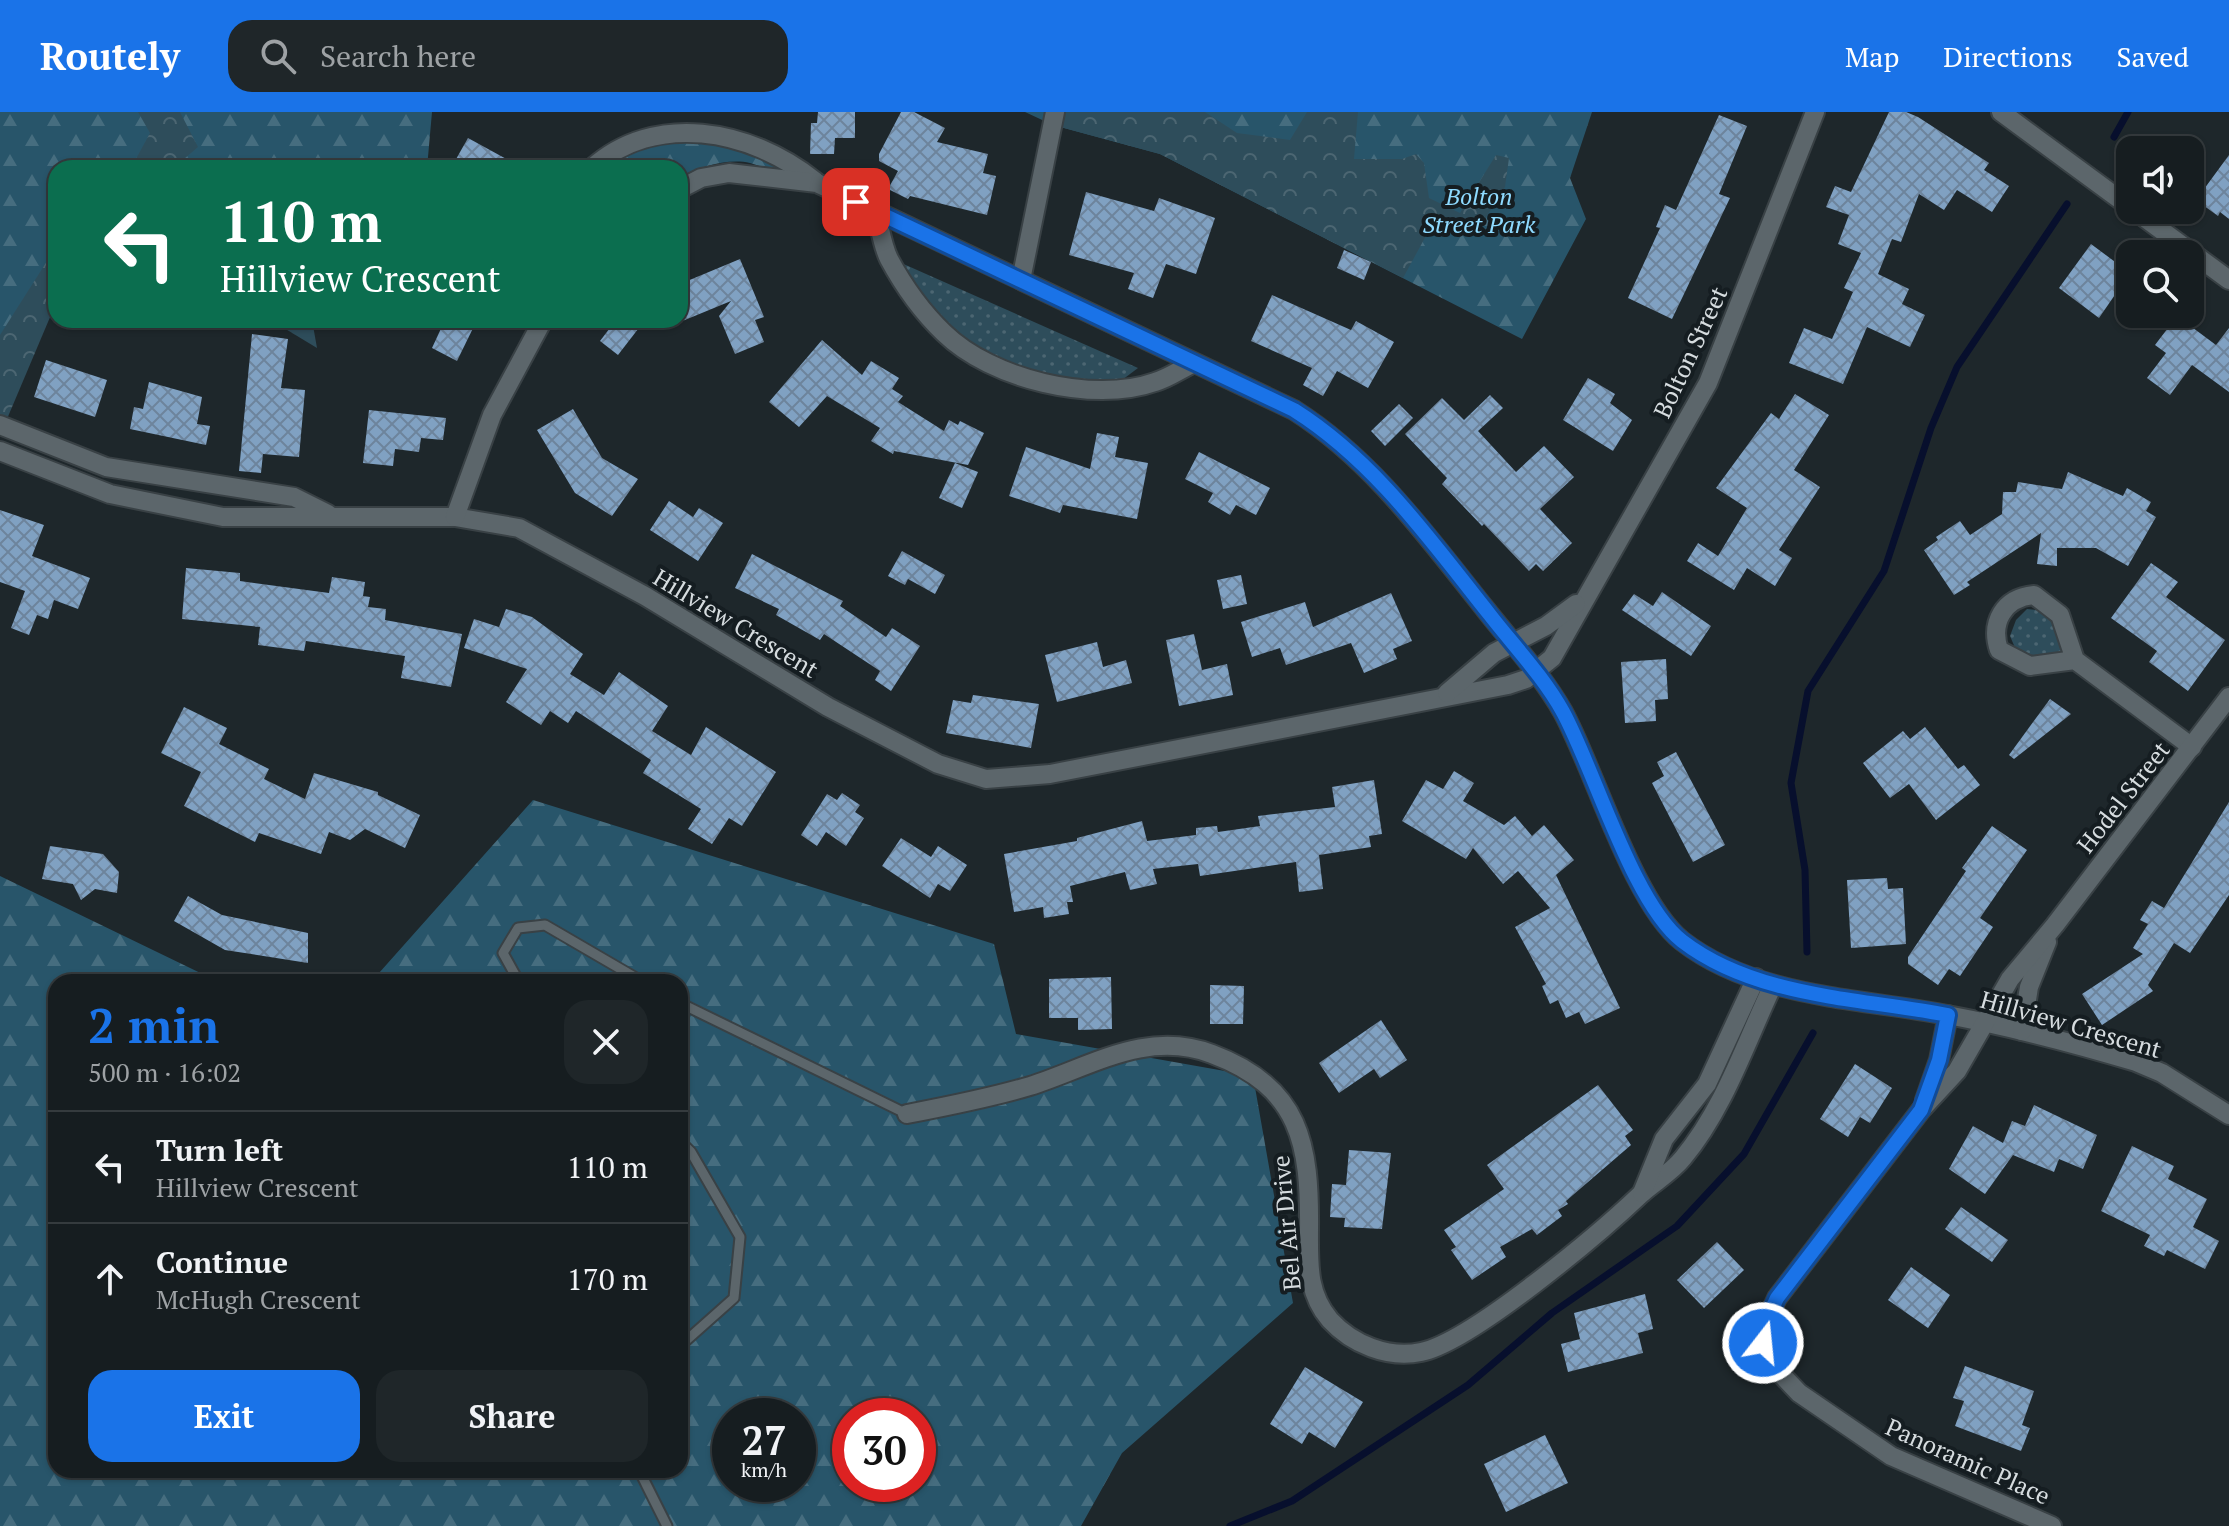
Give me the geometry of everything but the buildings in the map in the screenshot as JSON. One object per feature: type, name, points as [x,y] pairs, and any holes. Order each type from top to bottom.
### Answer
[{"type":"street","points":[[1021,280],[1055,112]]},
{"type":"street","name":"Bolton Street","points":[[1536,672],[1552,658],[1582,600],[1708,383],[1815,112]]},
{"type":"street","points":[[2001,112],[2116,197]]},
{"type":"street","points":[[598,160],[628,134],[649,125],[688,122],[729,132],[760,145],[817,183],[1294,410],[1322,428],[1362,463],[1405,508],[1511,642]]},
{"type":"street","points":[[688,185],[701,178],[729,173],[817,183]]},
{"type":"street","points":[[876,212],[888,257],[911,294],[945,334],[997,365],[1042,382],[1076,390],[1126,388],[1155,382],[1194,363]]},
{"type":"street","points":[[2152,224],[2229,280]]},
{"type":"street","points":[[455,517],[492,415],[539,328]]},
{"type":"street","points":[[0,425],[106,467],[294,497],[334,517]]},
{"type":"street","name":"Hillview Crescent","points":[[0,451],[110,494],[223,517],[455,517],[519,528],[561,549],[828,707],[938,764],[986,779],[1050,774],[1446,694],[1508,685],[1536,672]]},
{"type":"street","points":[[2075,660],[2030,666],[1999,650],[1993,634],[1999,617],[2009,603],[2034,595],[2060,615],[2075,660],[2192,747]]},
{"type":"street","name":"Bolton Street","points":[[1511,642],[1546,626],[1582,600]]},
{"type":"street","name":"Hillview Crescent","points":[[1446,694],[1511,642],[1562,710],[1646,895],[1681,940],[1765,982],[1948,1015],[2022,1031],[2136,1062],[2162,1073],[2229,1115]]},
{"type":"street","name":"Hodel Street","points":[[1763,1343],[1766,1322],[1777,1298],[1921,1110],[1957,1071],[2010,979],[2055,925],[2229,697]]},
{"type":"street","name":"Hodel Street","points":[[2022,1031],[2029,987],[2055,925]]},
{"type":"street","name":"Bel Air Drive","points":[[907,1114],[1011,1091],[1113,1054],[1142,1047],[1176,1045],[1210,1053],[1237,1065],[1264,1082],[1284,1105],[1305,1148],[1310,1172],[1310,1281],[1317,1302],[1347,1336],[1394,1354],[1439,1347],[1467,1332],[1604,1227],[1683,1158],[1707,1125],[1765,982]]},
{"type":"street","name":"Bel Air Drive","points":[[1642,1193],[1664,1139],[1707,1084],[1765,982]]},
{"type":"street","name":"Hodel Street","points":[[1921,1110],[1939,1060],[1948,1015]]},
{"type":"street","name":"Panoramic Place","points":[[1763,1343],[1780,1373],[1799,1393],[1861,1438],[1913,1466],[2052,1526]]},
{"type":"lane","points":[[515,974],[503,953],[518,928],[545,925],[629,974]]},
{"type":"lane","points":[[688,1007],[907,1114]]},
{"type":"lane","points":[[688,1149],[740,1237],[734,1298],[688,1339]]},
{"type":"lane","points":[[643,1478],[667,1526]]},
{"type":"green space","points":[[0,112],[432,112],[428,160],[48,160],[48,320],[0,425]]},
{"type":"green space","points":[[138,112],[180,112],[198,147],[183,160],[135,160],[150,133]]},
{"type":"green space","name":"Bolton Street Park","points":[[1025,112],[1592,112],[1570,178],[1586,219],[1522,339],[1160,154],[1053,125]]},
{"type":"green space","points":[[1055,112],[1205,112],[1237,133],[1290,140],[1307,112],[1358,112],[1354,159],[1402,159],[1416,154],[1424,163],[1429,198],[1460,213],[1496,155],[1509,158],[1505,187],[1478,230],[1433,223],[1403,278],[1160,154],[1053,125]]},
{"type":"green space","points":[[716,136],[760,153],[788,173],[750,163],[732,162],[714,164],[688,174],[688,160],[617,160],[644,145]]},
{"type":"green space","points":[[48,260],[48,322],[4,426],[0,425],[0,335]]},
{"type":"green space","points":[[899,262],[1138,368],[1118,383],[1060,382],[1016,369],[977,350],[915,295]]},
{"type":"green space","points":[[284,328],[313,328],[317,348]]},
{"type":"green space","points":[[2027,609],[2044,611],[2061,637],[2063,654],[2035,658],[2016,650],[2010,636],[2016,620]]},
{"type":"green space","points":[[533,800],[994,944],[1016,1034],[1253,1076],[1293,1303],[1122,1453],[1081,1526],[0,1526],[0,876],[202,974],[48,974],[48,1478],[688,1478],[688,974],[378,974]]},
{"type":"waterway","points":[[2114,137],[2128,112]]},
{"type":"waterway","points":[[1807,952],[1805,870],[1791,783],[1808,691],[1884,571],[1931,428],[1957,367],[2067,204]]},
{"type":"waterway","points":[[1230,1526],[1292,1501],[1468,1385],[1552,1313],[1677,1226],[1744,1154],[1813,1033]]},
{"type":"route","points":[[856,202],[1294,410],[1322,428],[1362,463],[1405,508],[1536,672],[1562,710],[1646,895],[1681,940],[1707,956],[1773,985],[1948,1015],[1939,1060],[1921,1110],[1777,1298],[1766,1322],[1763,1343]]}]
